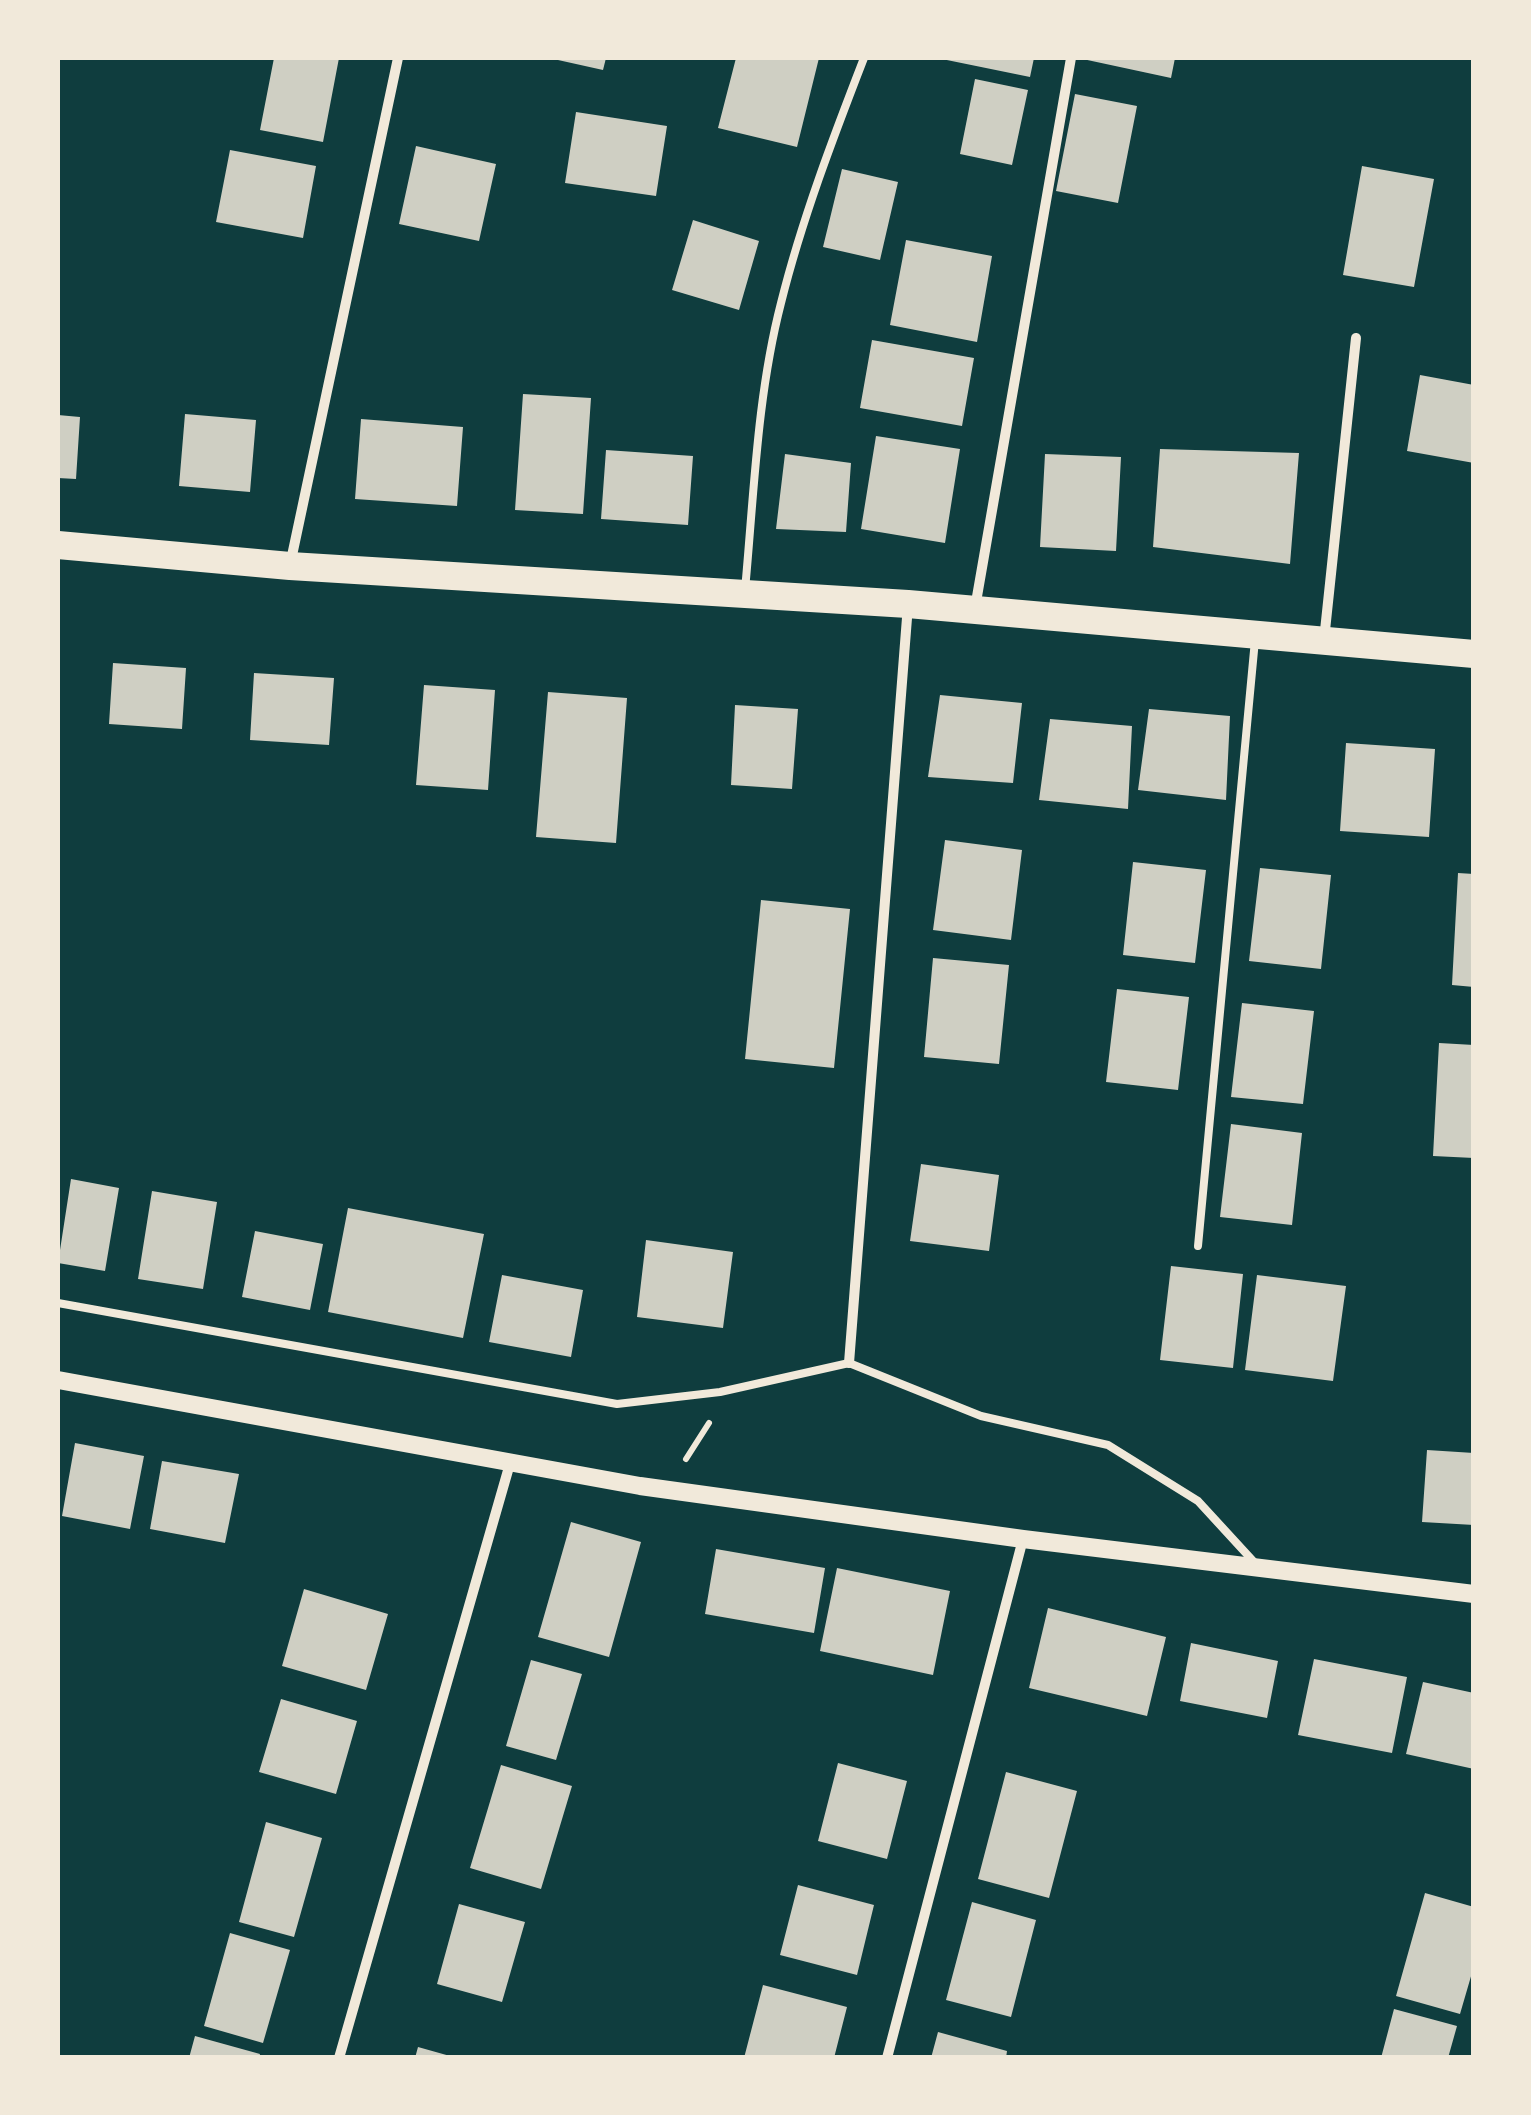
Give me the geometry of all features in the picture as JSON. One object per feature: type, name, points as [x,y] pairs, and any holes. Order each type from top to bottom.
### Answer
[{"type":"highway","points":[[58,545],[290,566],[908,604],[1474,654]]},
{"type":"street","points":[[290,566],[398,58]]},
{"type":"street","points":[[975,611],[1071,58]]},
{"type":"street","points":[[1324,641],[1356,338]]},
{"type":"street","points":[[849,1363],[908,604]]},
{"type":"street","points":[[58,1380],[640,1486],[1023,1539],[1474,1594]]},
{"type":"street","points":[[339,2058],[511,1460]]},
{"type":"street","points":[[887,2058],[1023,1539]]},
{"type":"lane","points":[[744,594],[762,404],[780,304],[824,160],[864,58]]},
{"type":"lane","points":[[1198,1246],[1256,635]]},
{"type":"lane","points":[[58,1304],[617,1404],[720,1392],[849,1363],[981,1416],[1108,1445],[1198,1501],[1257,1566]]},
{"type":"path","points":[[640,1486],[646,1468],[661,1459],[686,1460],[706,1431],[720,1392]]},
{"type":"building","points":[[274,58],[339,58],[323,142],[260,130]]},
{"type":"building","points":[[549,58],[606,58],[603,70]]},
{"type":"building","points":[[736,58],[819,58],[797,147],[718,128]]},
{"type":"building","points":[[937,58],[1034,58],[1030,77]]},
{"type":"building","points":[[1078,58],[1175,58],[1171,78]]},
{"type":"building","points":[[975,79],[1028,90],[1012,165],[960,154]]},
{"type":"building","points":[[1075,94],[1137,106],[1118,203],[1056,191]]},
{"type":"building","points":[[576,112],[667,126],[656,196],[565,183]]},
{"type":"building","points":[[416,146],[496,164],[479,241],[399,224]]},
{"type":"building","points":[[230,150],[316,166],[303,238],[216,222]]},
{"type":"building","points":[[1362,166],[1434,179],[1414,287],[1343,275]]},
{"type":"building","points":[[842,169],[898,182],[880,260],[823,247]]},
{"type":"building","points":[[693,220],[759,241],[739,310],[672,290]]},
{"type":"building","points":[[906,240],[992,256],[977,342],[890,325]]},
{"type":"building","points":[[872,340],[974,358],[962,426],[860,408]]},
{"type":"building","points":[[1420,375],[1474,385],[1474,463],[1407,451]]},
{"type":"building","points":[[523,394],[591,398],[583,514],[515,510]]},
{"type":"building","points":[[185,414],[256,420],[250,492],[179,486]]},
{"type":"building","points":[[58,415],[80,417],[76,479],[58,478]]},
{"type":"building","points":[[361,419],[463,427],[457,506],[355,499]]},
{"type":"building","points":[[876,436],[960,449],[945,543],[861,529]]},
{"type":"building","points":[[1160,449],[1299,453],[1290,564],[1153,547]]},
{"type":"building","points":[[606,450],[693,456],[688,525],[601,519]]},
{"type":"building","points":[[785,454],[851,463],[846,532],[776,529]]},
{"type":"building","points":[[1045,454],[1121,457],[1116,551],[1040,547]]},
{"type":"building","points":[[113,663],[186,668],[182,729],[109,724]]},
{"type":"building","points":[[254,673],[334,678],[329,745],[250,740]]},
{"type":"building","points":[[424,685],[495,690],[488,790],[416,785]]},
{"type":"building","points":[[548,692],[627,698],[616,843],[536,837]]},
{"type":"building","points":[[940,695],[1022,703],[1013,783],[928,777]]},
{"type":"building","points":[[735,705],[798,709],[792,789],[731,785]]},
{"type":"building","points":[[1149,709],[1230,716],[1226,800],[1138,790]]},
{"type":"building","points":[[1050,719],[1132,726],[1128,809],[1039,800]]},
{"type":"building","points":[[1346,743],[1435,749],[1429,837],[1340,831]]},
{"type":"building","points":[[945,840],[1022,850],[1011,940],[933,930]]},
{"type":"building","points":[[1133,862],[1206,870],[1195,963],[1123,955]]},
{"type":"building","points":[[1260,868],[1331,875],[1321,969],[1249,961]]},
{"type":"building","points":[[1458,873],[1474,874],[1474,987],[1452,985]]},
{"type":"building","points":[[761,900],[850,909],[834,1068],[745,1059]]},
{"type":"building","points":[[933,958],[1009,965],[999,1064],[924,1057]]},
{"type":"building","points":[[1117,989],[1189,997],[1178,1090],[1106,1082]]},
{"type":"building","points":[[1242,1003],[1314,1011],[1303,1104],[1231,1097]]},
{"type":"building","points":[[1439,1043],[1474,1045],[1474,1158],[1433,1156]]},
{"type":"building","points":[[1231,1124],[1302,1133],[1292,1225],[1220,1217]]},
{"type":"building","points":[[921,1164],[999,1175],[989,1251],[910,1241]]},
{"type":"building","points":[[71,1179],[119,1188],[105,1271],[58,1263]]},
{"type":"building","points":[[152,1191],[217,1202],[203,1289],[138,1279]]},
{"type":"building","points":[[348,1208],[484,1234],[463,1338],[328,1312]]},
{"type":"building","points":[[255,1231],[323,1244],[310,1310],[242,1297]]},
{"type":"building","points":[[646,1240],[733,1252],[723,1328],[637,1317]]},
{"type":"building","points":[[1171,1266],[1243,1274],[1233,1368],[1160,1360]]},
{"type":"building","points":[[502,1275],[583,1290],[571,1357],[489,1342]]},
{"type":"building","points":[[1257,1275],[1346,1286],[1333,1381],[1245,1370]]},
{"type":"building","points":[[75,1443],[144,1456],[130,1529],[62,1516]]},
{"type":"building","points":[[1427,1450],[1474,1453],[1474,1525],[1422,1522]]},
{"type":"building","points":[[162,1461],[239,1474],[225,1543],[150,1529]]},
{"type":"building","points":[[571,1522],[641,1542],[609,1657],[538,1637]]},
{"type":"building","points":[[716,1549],[825,1568],[814,1633],[705,1614]]},
{"type":"building","points":[[837,1568],[950,1591],[933,1675],[820,1651]]},
{"type":"building","points":[[304,1589],[388,1614],[366,1690],[282,1666]]},
{"type":"building","points":[[1048,1608],[1166,1637],[1147,1716],[1029,1688]]},
{"type":"building","points":[[1191,1643],[1278,1661],[1267,1718],[1180,1701]]},
{"type":"building","points":[[1314,1659],[1407,1677],[1392,1753],[1298,1735]]},
{"type":"building","points":[[531,1660],[582,1674],[556,1760],[506,1746]]},
{"type":"building","points":[[1423,1682],[1474,1693],[1474,1769],[1406,1754]]},
{"type":"building","points":[[281,1699],[357,1721],[336,1794],[259,1772]]},
{"type":"building","points":[[838,1763],[907,1781],[887,1859],[818,1841]]},
{"type":"building","points":[[501,1765],[572,1786],[541,1889],[470,1868]]},
{"type":"building","points":[[1006,1772],[1077,1791],[1049,1898],[978,1879]]},
{"type":"building","points":[[266,1822],[322,1838],[294,1937],[239,1922]]},
{"type":"building","points":[[798,1885],[874,1905],[857,1975],[780,1955]]},
{"type":"building","points":[[1425,1893],[1474,1907],[1474,1966],[1460,2014],[1396,1996]]},
{"type":"building","points":[[972,1902],[1036,1920],[1011,2017],[946,2000]]},
{"type":"building","points":[[459,1904],[525,1922],[502,2002],[437,1984]]},
{"type":"building","points":[[230,1933],[290,1950],[263,2043],[204,2026]]},
{"type":"building","points":[[763,1985],[847,2007],[834,2058],[744,2058]]},
{"type":"building","points":[[1394,2009],[1457,2026],[1448,2058],[1381,2058]]},
{"type":"building","points":[[938,2032],[1007,2051],[1006,2058],[931,2058]]},
{"type":"building","points":[[195,2036],[260,2054],[259,2058],[189,2058]]},
{"type":"building","points":[[418,2047],[450,2056],[450,2058],[415,2058]]}]
